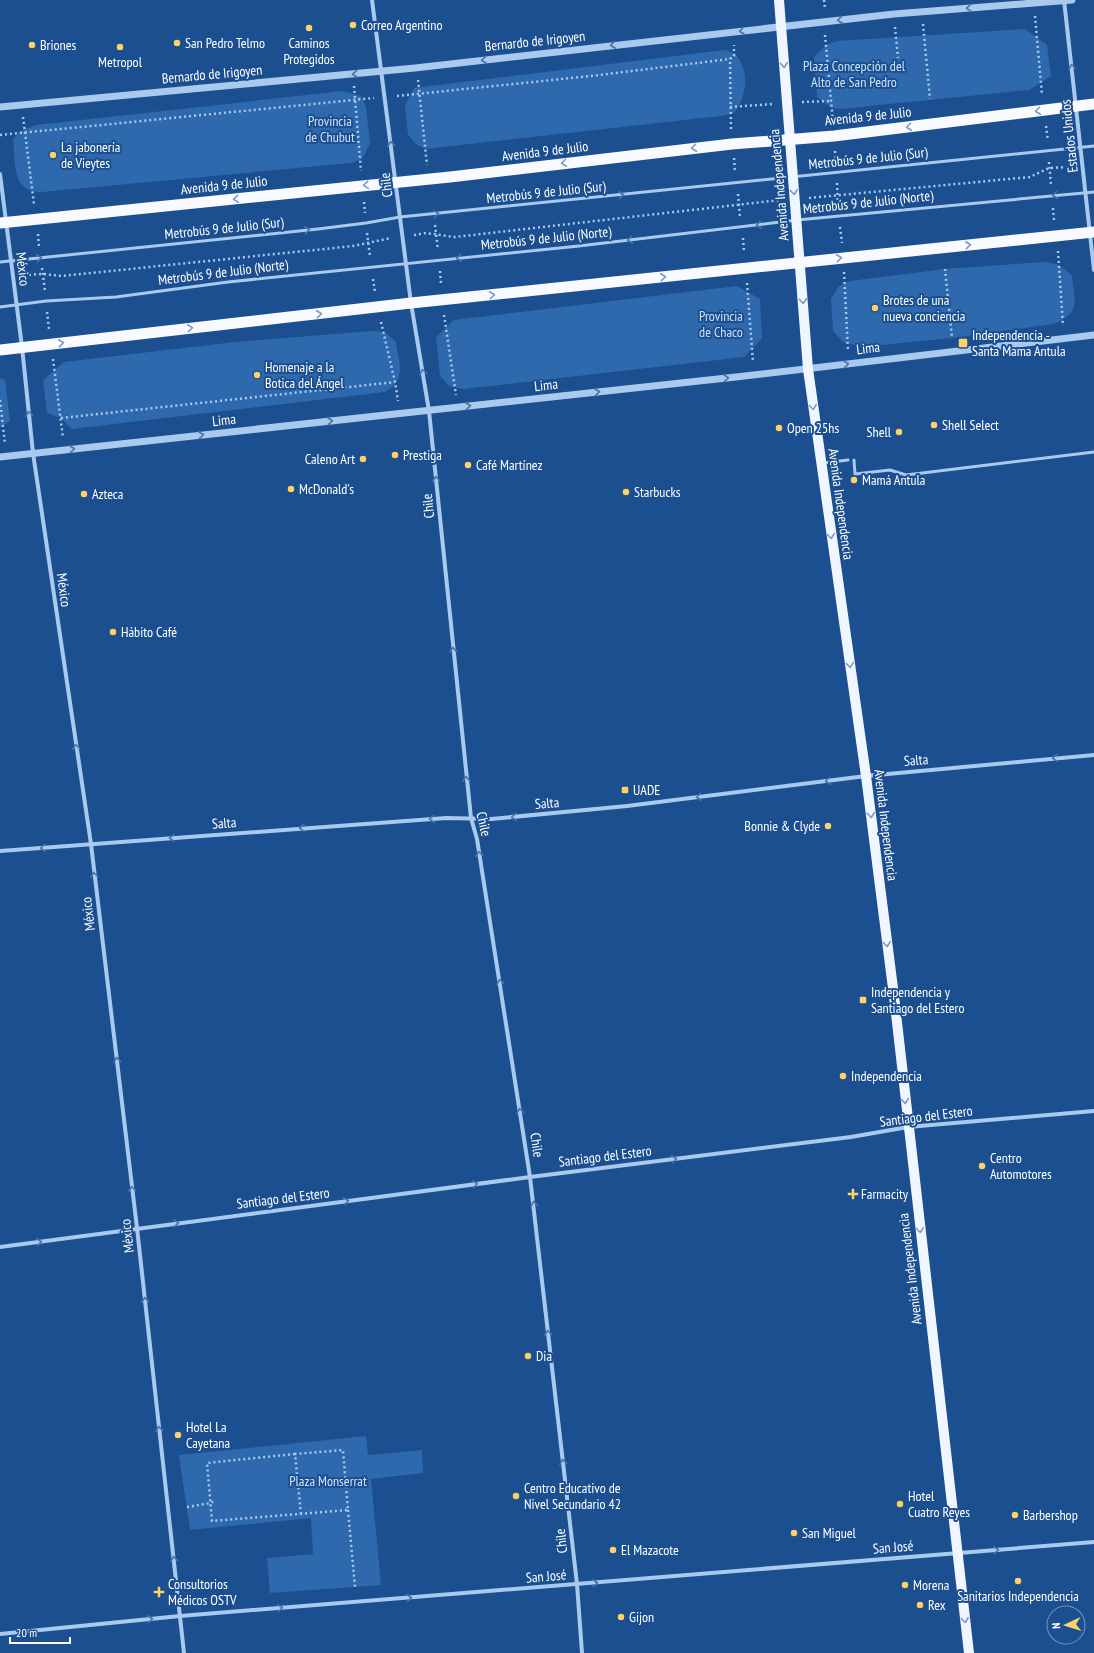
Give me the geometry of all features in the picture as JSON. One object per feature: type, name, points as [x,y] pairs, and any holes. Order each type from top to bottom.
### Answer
[{"type":"highway","name":"Avenida 9 de Julio","points":[[3,223],[428,179],[732,144],[834,136],[1094,104]]},
{"type":"highway","points":[[0,350],[411,303],[1092,232]]},
{"type":"main road","name":"Avenida Independencia","points":[[779,0],[808,369],[866,776],[969,1653]]},
{"type":"street","name":"Chile","points":[[372,0],[380,71],[397,182],[411,303],[429,411],[470,818],[477,839],[530,1177],[576,1584],[582,1653]]},
{"type":"street","name":"Estados Unidos","points":[[1064,0],[1077,106],[1080,147],[1092,232],[1094,270]]},
{"type":"street","name":"Bernardo de Irigoyen","points":[[0,107],[415,68],[894,14],[1072,0]]},
{"type":"street","name":"México","points":[[0,174],[3,223],[11,261],[17,305],[33,453],[90,844],[137,1228],[184,1653]]},
{"type":"street","name":"Lima","points":[[4,456],[808,369],[1094,335]]},
{"type":"street","name":"Salta","points":[[0,851],[438,818],[490,819],[627,806],[866,776],[1094,755]]},
{"type":"street","name":"Santiago del Estero","points":[[0,1247],[530,1177],[851,1137],[908,1127],[1094,1110]]},
{"type":"street","name":"San José","points":[[0,1634],[180,1616],[1094,1542]]},
{"type":"lane","name":"Metrobús 9 de Julio (Sur)","points":[[0,262],[366,223],[400,216],[433,214],[1094,146]]},
{"type":"lane","name":"Metrobús 9 de Julio (Norte)","points":[[0,307],[46,301],[116,296],[797,220],[1094,192]]},
{"type":"lane","points":[[854,460],[854,474],[890,470],[906,475],[1094,452]]},
{"type":"lane","points":[[821,463],[848,460]]},
{"type":"path","points":[[1034,2],[1049,151],[1049,168],[1064,339]]},
{"type":"path","points":[[922,12],[930,99]]},
{"type":"path","points":[[894,14],[898,58]]},
{"type":"path","points":[[0,135],[385,97],[730,59],[734,56],[735,32]]},
{"type":"path","points":[[730,59],[732,144],[746,268],[751,350],[755,374]]},
{"type":"path","points":[[415,68],[420,93],[428,179]]},
{"type":"path","points":[[353,74],[362,186],[371,267],[377,307],[395,382],[399,414]]},
{"type":"path","points":[[21,105],[65,450]]},
{"type":"path","points":[[13,275],[43,274],[62,276],[369,243],[426,233],[463,236],[690,212],[739,204],[1030,177],[1049,168],[1083,166]]},
{"type":"path","points":[[433,214],[440,260],[442,300],[458,407]]},
{"type":"path","points":[[945,269],[952,338]]},
{"type":"path","points":[[61,418],[395,382]]},
{"type":"path","points":[[0,401],[4,456]]},
{"type":"path","points":[[348,1510],[212,1521],[207,1464],[343,1450],[355,1587]]},
{"type":"path","points":[[295,1454],[301,1514]]},
{"type":"path","points":[[187,1507],[211,1503],[215,1500]]},
{"type":"green space","name":"Plaza Concepción del Alto de San Pedro","points":[[1025,29],[1047,45],[1051,76],[1029,90],[840,109],[832,108],[817,97],[814,57],[826,45],[837,41]]},
{"type":"green space","points":[[724,50],[732,52],[736,55],[740,61],[745,76],[742,99],[734,113],[721,116],[425,149],[416,144],[408,135],[405,105],[414,88]]},
{"type":"green space","name":"Provincia de Chubut","points":[[343,91],[361,96],[366,107],[370,144],[362,159],[351,163],[42,192],[32,191],[25,187],[20,182],[15,167],[13,140],[20,131],[36,125]]},
{"type":"green space","points":[[1042,262],[1057,264],[1072,275],[1075,299],[1072,311],[1062,320],[1053,324],[952,338],[862,347],[843,342],[833,331],[831,299],[839,286],[850,281],[945,269]]},
{"type":"green space","name":"Provincia de Chaco","points":[[737,286],[760,299],[762,338],[744,357],[463,389],[449,386],[440,376],[436,337],[454,320]]},
{"type":"green space","points":[[372,331],[385,332],[396,342],[400,364],[399,376],[392,387],[385,392],[72,429],[61,418],[47,413],[43,380],[64,362],[235,342]]},
{"type":"green space","points":[[0,378],[5,380],[10,421],[0,427]]},
{"type":"green space","name":"Plaza Monserrat","points":[[366,1436],[368,1455],[422,1450],[423,1473],[371,1479],[381,1585],[270,1593],[267,1558],[313,1554],[311,1518],[190,1530],[179,1455]]},
{"type":"place","name":"Correo Argentino","points":[[353,25]]},
{"type":"place","name":"Caminos Protegidos","points":[[309,28]]},
{"type":"place","name":"San Pedro Telmo","points":[[177,43]]},
{"type":"place","name":"Briones","points":[[32,45]]},
{"type":"place","name":"Metropol","points":[[120,47]]},
{"type":"place","name":"La jabonería de Vieytes","points":[[53,155]]},
{"type":"place","name":"Brotes de una nueva conciencia","points":[[875,308]]},
{"type":"place","name":"Independencia - Santa Mama Antula","points":[[963,343]]},
{"type":"place","name":"Homenaje a la Botica del Ángel","points":[[257,375]]},
{"type":"place","name":"Shell Select","points":[[934,425]]},
{"type":"place","name":"Open 25hs","points":[[779,428]]},
{"type":"place","name":"Shell","points":[[899,432]]},
{"type":"place","name":"Prestiga","points":[[395,455]]},
{"type":"place","name":"Caleno Art","points":[[363,459]]},
{"type":"place","name":"Café Martínez","points":[[468,465]]},
{"type":"place","name":"Mamá Antula","points":[[854,480]]},
{"type":"place","name":"McDonald's","points":[[291,489]]},
{"type":"place","name":"Starbucks","points":[[626,492]]},
{"type":"place","name":"Azteca","points":[[84,494]]},
{"type":"place","name":"Hábito Café","points":[[113,632]]},
{"type":"place","name":"UADE","points":[[625,790]]},
{"type":"place","name":"Bonnie & Clyde","points":[[828,826]]},
{"type":"place","name":"Independencia y Santiago del Estero","points":[[863,1000]]},
{"type":"place","name":"Independencia","points":[[843,1076]]},
{"type":"place","name":"Centro Automotores","points":[[982,1166]]},
{"type":"place","name":"Farmacity","points":[[853,1194]]},
{"type":"place","name":"Dia","points":[[528,1356]]},
{"type":"place","name":"Hotel La Cayetana","points":[[178,1435]]},
{"type":"place","name":"Centro Educativo de Nivel Secundario 42","points":[[516,1496]]},
{"type":"place","name":"Hotel Cuatro Reyes","points":[[900,1504]]},
{"type":"place","name":"Barbershop","points":[[1015,1515]]},
{"type":"place","name":"San Miguel","points":[[794,1533]]},
{"type":"place","name":"El Mazacote","points":[[613,1550]]},
{"type":"place","name":"Sanitarios Independencia","points":[[1018,1581]]},
{"type":"place","name":"Morena","points":[[905,1585]]},
{"type":"place","name":"Consultorios Médicos OSTV","points":[[159,1592]]},
{"type":"place","name":"Rex","points":[[920,1605]]},
{"type":"place","name":"Gijon","points":[[621,1617]]}]
